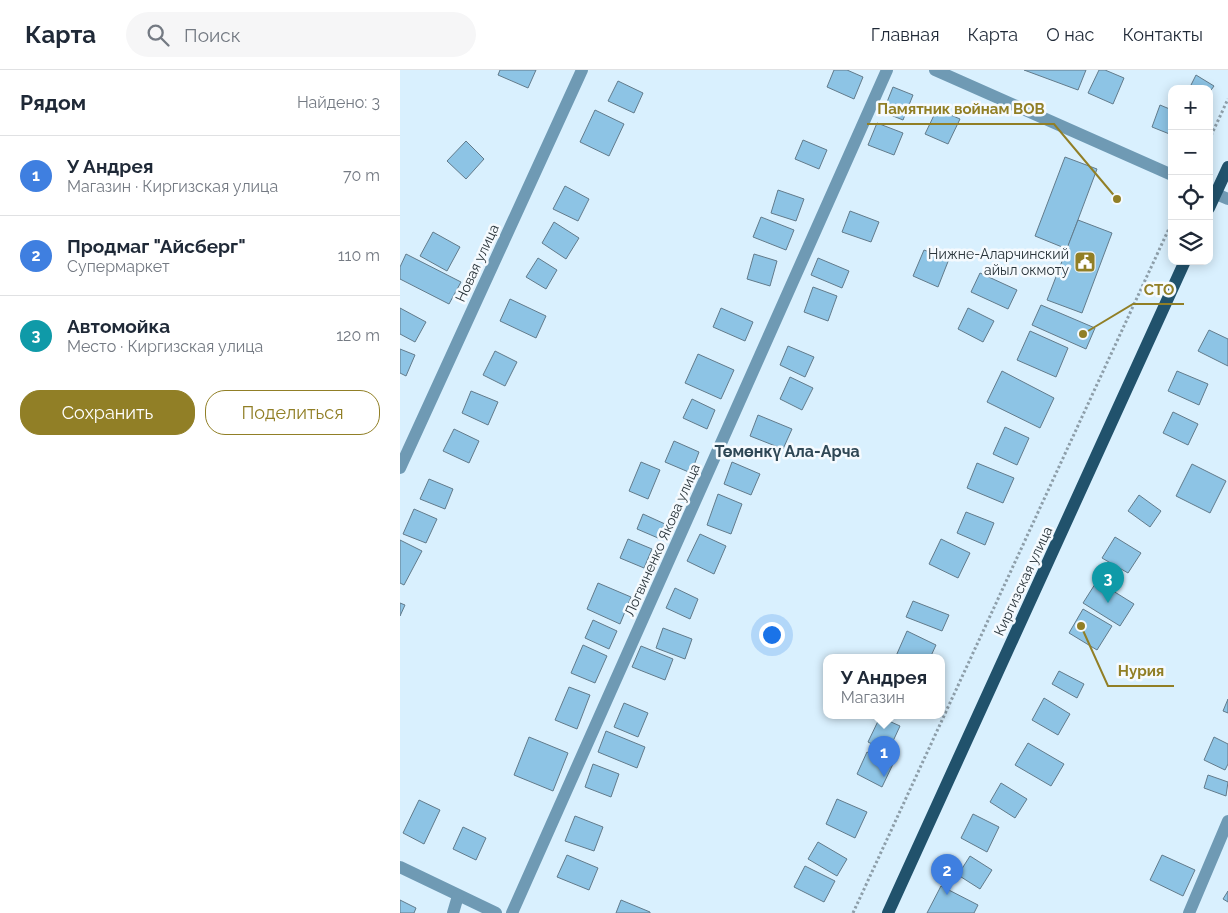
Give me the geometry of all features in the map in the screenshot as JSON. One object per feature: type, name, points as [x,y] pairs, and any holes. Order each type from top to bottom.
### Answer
[{"type":"main road","points":[[1213,191],[1228,167]]},
{"type":"main road","name":"Киргизская улица","points":[[888,913],[1183,265]]},
{"type":"street","name":"Новая улица","points":[[400,468],[582,70]]},
{"type":"street","name":"Логвиненко Якова улица","points":[[512,913],[887,70]]},
{"type":"street","points":[[935,70],[954,74],[1168,173]]},
{"type":"street","points":[[1213,193],[1228,199]]},
{"type":"street","points":[[1189,913],[1228,821]]},
{"type":"street","points":[[400,868],[496,913]]},
{"type":"street","points":[[453,913],[458,896]]},
{"type":"path","points":[[1213,131],[1228,99]]},
{"type":"path","points":[[945,714],[1168,231]]},
{"type":"path","points":[[853,913],[943,719]]},
{"type":"building","points":[[500,70],[536,70],[528,88],[498,75]]},
{"type":"building","points":[[834,70],[847,70],[863,77],[854,99],[827,87]]},
{"type":"building","points":[[1024,70],[1086,70],[1078,90]]},
{"type":"building","points":[[1099,70],[1105,70],[1124,78],[1113,104],[1088,93]]},
{"type":"building","points":[[1196,75],[1212,85],[1191,85]]},
{"type":"building","points":[[618,81],[643,93],[634,113],[608,101]]},
{"type":"building","points":[[893,87],[913,95],[903,120],[883,112]]},
{"type":"building","points":[[1160,105],[1168,108],[1168,133],[1152,127]]},
{"type":"building","points":[[937,109],[960,119],[948,144],[925,134]]},
{"type":"building","points":[[595,110],[624,124],[609,156],[580,142]]},
{"type":"building","points":[[877,123],[903,133],[894,155],[868,145]]},
{"type":"building","points":[[803,140],[827,150],[819,169],[795,159]]},
{"type":"building","points":[[466,141],[484,159],[466,179],[447,161]]},
{"type":"building","points":[[1065,157],[1097,169],[1067,249],[1035,236]]},
{"type":"building","points":[[565,186],[589,199],[578,221],[553,209]]},
{"type":"building","points":[[778,190],[804,199],[796,221],[771,213]]},
{"type":"building","points":[[850,211],[879,222],[871,242],[842,232]]},
{"type":"building","points":[[761,217],[794,230],[786,250],[753,237]]},
{"type":"building","name":"Нижне-Аларчинский айыл окмоту","points":[[1078,220],[1112,233],[1082,313],[1047,300]]},
{"type":"building","points":[[554,222],[579,238],[566,259],[542,243]]},
{"type":"building","points":[[433,232],[460,247],[447,271],[420,256]]},
{"type":"building","points":[[924,250],[949,259],[938,287],[913,276]]},
{"type":"building","points":[[406,254],[461,282],[449,304],[400,279],[400,267]]},
{"type":"building","points":[[754,254],[777,261],[770,286],[747,279]]},
{"type":"building","points":[[538,258],[557,270],[546,289],[526,277]]},
{"type":"building","points":[[818,258],[849,271],[842,288],[811,275]]},
{"type":"building","points":[[980,273],[1017,290],[1008,309],[971,292]]},
{"type":"building","points":[[813,287],[837,296],[828,321],[804,312]]},
{"type":"building","points":[[510,299],[546,316],[536,338],[500,321]]},
{"type":"building","points":[[1041,305],[1095,328],[1086,349],[1032,325]]},
{"type":"building","points":[[400,308],[426,322],[415,342],[400,334]]},
{"type":"building","points":[[721,308],[753,322],[745,341],[713,327]]},
{"type":"building","points":[[968,308],[994,321],[983,342],[958,329]]},
{"type":"building","points":[[1209,330],[1228,339],[1228,366],[1198,351]]},
{"type":"building","points":[[1030,331],[1068,348],[1056,377],[1017,360]]},
{"type":"building","points":[[788,346],[814,357],[805,377],[780,365]]},
{"type":"building","points":[[400,349],[415,355],[406,376],[400,373]]},
{"type":"building","points":[[495,351],[517,362],[505,386],[483,375]]},
{"type":"building","points":[[698,354],[734,370],[721,399],[685,383]]},
{"type":"building","points":[[1002,371],[1054,398],[1040,428],[987,402]]},
{"type":"building","points":[[1177,371],[1208,384],[1199,405],[1168,391]]},
{"type":"building","points":[[790,377],[813,388],[802,410],[780,399]]},
{"type":"building","points":[[471,391],[498,402],[488,425],[462,413]]},
{"type":"building","points":[[692,399],[715,410],[707,429],[683,418]]},
{"type":"building","points":[[1173,412],[1198,424],[1188,445],[1163,433]]},
{"type":"building","points":[[758,415],[792,429],[783,449],[750,436]]},
{"type":"building","points":[[1005,427],[1029,438],[1017,465],[993,454]]},
{"type":"building","points":[[454,429],[479,441],[469,463],[443,451]]},
{"type":"building","points":[[674,441],[699,452],[691,473],[665,462]]},
{"type":"building","points":[[641,462],[660,470],[648,499],[629,491]]},
{"type":"building","points":[[732,462],[760,474],[751,495],[724,484]]},
{"type":"building","points":[[977,463],[1014,478],[1003,503],[967,488]]},
{"type":"building","points":[[1192,464],[1226,481],[1210,513],[1176,496]]},
{"type":"building","points":[[429,479],[453,489],[445,509],[420,499]]},
{"type":"building","points":[[718,494],[742,504],[731,534],[707,525]]},
{"type":"building","points":[[1139,495],[1161,511],[1150,527],[1128,511]]},
{"type":"building","points":[[414,509],[437,519],[426,543],[403,534]]},
{"type":"building","points":[[966,512],[994,523],[985,545],[957,533]]},
{"type":"building","points":[[643,514],[665,524],[658,538],[637,529]]},
{"type":"building","points":[[700,534],[726,546],[714,574],[687,561]]},
{"type":"building","points":[[1115,537],[1141,553],[1128,573],[1102,558]]},
{"type":"building","points":[[628,539],[652,549],[644,568],[620,558]]},
{"type":"building","points":[[941,539],[970,553],[958,578],[929,564]]},
{"type":"building","points":[[400,540],[422,551],[404,585],[400,583]]},
{"type":"building","points":[[1097,581],[1134,604],[1120,626],[1083,603]]},
{"type":"building","points":[[598,583],[631,597],[620,624],[587,609]]},
{"type":"building","points":[[675,588],[698,599],[690,619],[666,608]]},
{"type":"building","points":[[913,601],[949,615],[942,631],[906,617]]},
{"type":"building","points":[[400,603],[405,605],[400,616]]},
{"type":"building","points":[[1083,609],[1112,626],[1097,650],[1069,633]]},
{"type":"building","points":[[593,620],[617,631],[609,649],[585,638]]},
{"type":"building","points":[[663,628],[692,639],[685,659],[656,648]]},
{"type":"building","points":[[907,631],[936,645],[932,654],[897,654]]},
{"type":"building","points":[[583,645],[607,656],[595,683],[571,673]]},
{"type":"building","points":[[641,646],[673,659],[665,680],[632,667]]},
{"type":"building","points":[[1059,671],[1084,684],[1077,698],[1052,684]]},
{"type":"building","points":[[569,687],[590,695],[577,729],[555,720]]},
{"type":"building","points":[[1044,698],[1070,714],[1058,735],[1032,720]]},
{"type":"building","points":[[1228,699],[1228,713],[1223,711]]},
{"type":"building","points":[[624,703],[648,713],[638,737],[614,727]]},
{"type":"building","points":[[879,719],[884,719],[900,726],[888,752],[868,742]]},
{"type":"building","points":[[606,731],[645,747],[637,768],[598,752]]},
{"type":"building","points":[[529,737],[568,753],[553,791],[514,775]]},
{"type":"building","points":[[1214,737],[1228,744],[1228,764],[1225,770],[1204,760]]},
{"type":"building","points":[[1028,743],[1064,764],[1051,786],[1015,765]]},
{"type":"building","points":[[867,752],[893,764],[882,787],[857,774]]},
{"type":"building","points":[[593,764],[619,774],[611,797],[585,787]]},
{"type":"building","points":[[1208,775],[1228,782],[1226,796],[1204,788]]},
{"type":"building","points":[[1001,783],[1027,799],[1015,818],[990,802]]},
{"type":"building","points":[[837,799],[867,812],[855,838],[826,824]]},
{"type":"building","points":[[419,800],[440,810],[424,844],[403,833]]},
{"type":"building","points":[[973,814],[999,827],[987,852],[961,838]]},
{"type":"building","points":[[575,816],[603,827],[594,851],[565,841]]},
{"type":"building","points":[[463,827],[486,838],[476,860],[453,849]]},
{"type":"building","points":[[818,842],[847,859],[837,876],[808,859]]},
{"type":"building","points":[[567,855],[598,868],[589,890],[557,877]]},
{"type":"building","points":[[1162,855],[1195,870],[1183,896],[1150,880]]},
{"type":"building","points":[[970,856],[992,870],[980,889],[958,875]]},
{"type":"building","points":[[805,866],[835,881],[824,902],[794,887]]},
{"type":"building","points":[[941,886],[978,905],[974,913],[927,913]]},
{"type":"building","points":[[1228,891],[1228,902],[1223,899]]},
{"type":"building","points":[[400,900],[416,908],[414,913],[400,913]]},
{"type":"building","points":[[621,900],[650,912],[650,913],[616,913]]},
{"type":"place","name":"Памятник войнам ВОВ","points":[[1117,199]]},
{"type":"place","name":"Нижне-Аларчинский айыл окмоту","points":[[1085,262]]},
{"type":"place","name":"СТО","points":[[1083,334]]},
{"type":"place","name":"Автомойка","points":[[1108,603]]},
{"type":"place","name":"Нурия","points":[[1081,626]]},
{"type":"place","name":"У Андрея","points":[[884,777]]},
{"type":"place","name":"Продмаг \"Айсберг\"","points":[[947,895]]},
{"type":"district","name":"Төмөнкү Ала-Арча","points":[[787,451]]}]
